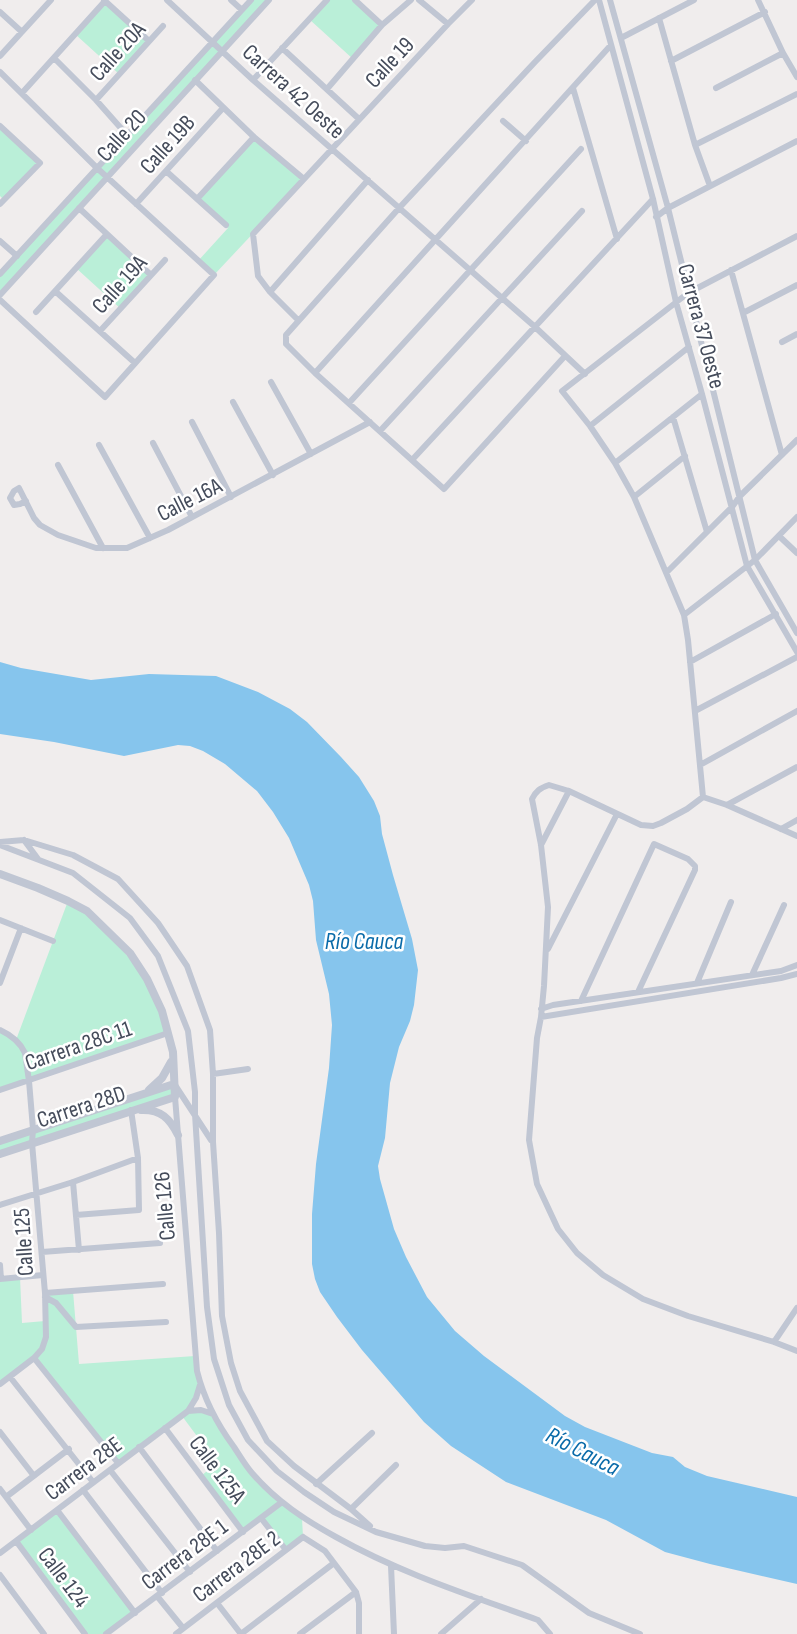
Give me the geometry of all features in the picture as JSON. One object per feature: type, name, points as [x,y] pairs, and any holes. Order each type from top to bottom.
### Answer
[{"type":"street","points":[[0,56],[51,0]]},
{"type":"street","name":"Carrera 42 Oeste","points":[[167,0],[585,374]]},
{"type":"street","points":[[231,0],[242,10]]},
{"type":"street","name":"Calle 20","points":[[0,274],[251,0]]},
{"type":"street","name":"Calle 20","points":[[0,295],[269,0]]},
{"type":"street","points":[[253,79],[327,0]]},
{"type":"street","points":[[355,0],[382,25]]},
{"type":"street","points":[[327,89],[382,25],[411,0]]},
{"type":"street","points":[[419,0],[448,24]]},
{"type":"street","name":"Calle 19","points":[[270,292],[258,276],[253,234],[472,0]]},
{"type":"street","points":[[565,356],[444,489],[315,373],[286,344],[286,335],[551,44],[597,0]]},
{"type":"street","name":"Carrera 37 Oeste","points":[[597,0],[653,199],[676,302],[747,566],[797,654]]},
{"type":"street","name":"Carrera 37 Oeste","points":[[610,0],[668,208],[755,560],[797,634]]},
{"type":"street","points":[[621,38],[694,0]]},
{"type":"street","points":[[758,0],[797,77]]},
{"type":"street","points":[[22,93],[104,1],[149,41]]},
{"type":"street","points":[[0,12],[22,32]]},
{"type":"street","points":[[671,61],[765,12]]},
{"type":"street","points":[[659,18],[695,145],[710,186]]},
{"type":"street","name":"Calle 20A","points":[[96,100],[163,26]]},
{"type":"street","points":[[315,373],[611,45]]},
{"type":"street","points":[[282,48],[359,119]]},
{"type":"street","points":[[716,88],[783,53]]},
{"type":"street","points":[[54,58],[127,135]]},
{"type":"street","points":[[0,72],[97,168],[214,275],[105,397],[0,300]]},
{"type":"street","points":[[195,80],[254,137],[304,179]]},
{"type":"street","points":[[572,88],[617,239]]},
{"type":"street","points":[[695,145],[797,94]]},
{"type":"street","name":"Calle 19B","points":[[136,204],[223,108]]},
{"type":"street","points":[[503,121],[526,141]]},
{"type":"street","points":[[0,126],[40,163],[0,204]]},
{"type":"street","points":[[197,199],[254,137]]},
{"type":"street","points":[[656,217],[668,208],[797,141]]},
{"type":"street","points":[[349,404],[581,149]]},
{"type":"street","points":[[166,171],[226,225]]},
{"type":"street","points":[[298,320],[270,292],[368,180]]},
{"type":"street","points":[[412,460],[653,199]]},
{"type":"street","points":[[79,208],[152,275]]},
{"type":"street","points":[[380,431],[582,211]]},
{"type":"street","points":[[36,312],[107,234]]},
{"type":"street","points":[[703,797],[684,615],[634,497],[590,426],[562,391],[688,293],[797,236]]},
{"type":"street","points":[[0,241],[17,256]]},
{"type":"street","name":"Calle 19A","points":[[100,331],[165,260]]},
{"type":"street","points":[[731,270],[782,455]]},
{"type":"street","points":[[743,313],[797,285]]},
{"type":"street","points":[[55,291],[135,363]]},
{"type":"street","points":[[782,342],[797,334]]},
{"type":"street","points":[[590,426],[689,347]]},
{"type":"street","points":[[271,382],[312,453]]},
{"type":"street","points":[[615,463],[702,394]]},
{"type":"street","points":[[233,402],[273,475]]},
{"type":"street","points":[[673,417],[707,531]]},
{"type":"street","points":[[192,422],[231,497]]},
{"type":"street","name":"Calle 16A","points":[[26,501],[40,525],[58,535],[96,548],[127,548],[231,497],[370,422]]},
{"type":"street","points":[[667,572],[797,440]]},
{"type":"street","points":[[153,443],[192,517]]},
{"type":"street","points":[[99,445],[150,538]]},
{"type":"street","points":[[634,497],[685,456]]},
{"type":"street","points":[[58,465],[103,548]]},
{"type":"street","points":[[684,615],[755,560],[797,517]]},
{"type":"street","points":[[779,536],[797,553]]},
{"type":"street","points":[[690,662],[776,614]]},
{"type":"street","points":[[695,711],[797,654]]},
{"type":"street","points":[[700,765],[797,711]]},
{"type":"street","points":[[727,805],[797,766]]},
{"type":"street","points":[[703,797],[687,809],[653,826],[641,825],[569,791],[549,785],[534,794],[532,799],[541,845],[548,907],[529,1140],[537,1184],[558,1229],[577,1254],[603,1275],[643,1299],[797,1351]]},
{"type":"street","points":[[541,845],[569,791]]},
{"type":"street","points":[[703,797],[797,836]]},
{"type":"street","points":[[546,954],[617,814]]},
{"type":"street","points":[[781,829],[797,820]]},
{"type":"street","points":[[0,844],[24,840],[73,855],[118,879],[158,923],[187,966],[210,1030],[213,1074],[212,1142],[222,1316],[240,1391],[267,1441],[376,1532]]},
{"type":"street","points":[[24,840],[39,860]]},
{"type":"street","points":[[0,844],[74,873],[130,918],[158,956],[188,1031],[195,1092],[207,1307],[214,1359],[229,1405],[248,1440],[277,1471],[334,1512],[376,1532],[425,1546],[464,1546],[522,1565],[589,1613],[640,1634]]},
{"type":"street","points":[[581,1001],[654,844],[688,859],[695,866],[695,870],[638,992]]},
{"type":"street","name":"Calle 126","points":[[0,874],[86,911],[130,953],[147,979],[162,1012],[173,1052],[195,1356],[200,1383],[213,1415],[252,1474],[302,1518],[358,1549],[426,1580],[538,1620],[550,1634]]},
{"type":"street","points":[[697,983],[732,902]]},
{"type":"street","points":[[752,975],[784,905]]},
{"type":"street","points":[[0,920],[53,941]]},
{"type":"street","points":[[0,983],[21,928]]},
{"type":"street","points":[[541,1009],[781,971],[797,965]]},
{"type":"street","points":[[541,1017],[797,974]]},
{"type":"street","name":"Calle 125","points":[[0,1030],[10,1035],[22,1047],[29,1081],[46,1337],[42,1349],[34,1358]]},
{"type":"street","name":"Carrera 28C 11","points":[[0,1090],[167,1033]]},
{"type":"street","points":[[148,1092],[162,1078],[173,1059]]},
{"type":"street","points":[[213,1074],[248,1069]]},
{"type":"street","points":[[174,1084],[212,1142]]},
{"type":"street","name":"Carrera 28D","points":[[0,1141],[174,1084]]},
{"type":"street","name":"Carrera 28D","points":[[0,1154],[175,1097]]},
{"type":"street","points":[[76,1215],[139,1210],[138,1158],[131,1110],[151,1110],[164,1115],[178,1135]]},
{"type":"street","points":[[0,1205],[138,1158]]},
{"type":"street","points":[[73,1182],[79,1250]]},
{"type":"street","points":[[42,1252],[160,1243]]},
{"type":"street","points":[[0,1265],[1,1279],[43,1275]]},
{"type":"street","points":[[45,1295],[163,1284]]},
{"type":"street","points":[[45,1295],[64,1310],[76,1327],[166,1322]]},
{"type":"street","points":[[774,1342],[797,1308]]},
{"type":"street","points":[[0,1383],[34,1358],[118,1463]]},
{"type":"street","points":[[10,1377],[93,1482]]},
{"type":"street","points":[[188,1411],[196,1398],[200,1383]]},
{"type":"street","points":[[188,1411],[201,1410],[213,1415]]},
{"type":"street","name":"Carrera 28E","points":[[1,1550],[188,1411]]},
{"type":"street","name":"Calle 125A","points":[[165,1428],[243,1532]]},
{"type":"street","points":[[0,1432],[34,1476]]},
{"type":"street","points":[[316,1484],[372,1433]]},
{"type":"street","points":[[139,1447],[218,1551]]},
{"type":"street","points":[[6,1497],[69,1449]]},
{"type":"street","points":[[351,1509],[396,1465]]},
{"type":"street","points":[[110,1470],[190,1572]]},
{"type":"street","points":[[0,1489],[31,1530]]},
{"type":"street","points":[[83,1490],[183,1628]]},
{"type":"street","name":"Carrera 28E 1","points":[[106,1634],[282,1502]]},
{"type":"street","points":[[57,1510],[135,1613]]},
{"type":"street","points":[[261,1518],[286,1550]]},
{"type":"street","name":"Carrera 28E 2","points":[[176,1634],[303,1537],[302,1518]]},
{"type":"street","points":[[303,1537],[324,1550],[356,1592],[359,1603],[359,1634]]},
{"type":"street","name":"Calle 124","points":[[16,1541],[85,1634]]},
{"type":"street","points":[[217,1603],[241,1634],[334,1563]]},
{"type":"street","points":[[391,1566],[394,1634]]},
{"type":"street","points":[[0,1575],[44,1634]]},
{"type":"street","points":[[300,1634],[356,1592]]},
{"type":"street","points":[[441,1634],[481,1599]]},
{"type":"green space","points":[[251,0],[269,0],[0,295],[0,274]]},
{"type":"green space","points":[[327,0],[355,0],[382,25],[353,59],[309,19]]},
{"type":"green space","points":[[105,1],[149,41],[119,74],[75,34]]},
{"type":"green space","points":[[0,126],[40,163],[4,200],[0,196]]},
{"type":"green space","points":[[254,137],[304,179],[214,275],[198,261],[228,228],[197,199]]},
{"type":"green space","points":[[107,234],[151,275],[121,309],[76,268]]},
{"type":"green space","points":[[68,901],[102,926],[147,979],[168,1033],[0,1090],[0,1030],[16,1040]]},
{"type":"green space","points":[[174,1084],[175,1097],[0,1154],[0,1141]]},
{"type":"green space","points":[[20,1277],[22,1323],[45,1321],[45,1293],[73,1291],[79,1364],[195,1356],[200,1383],[189,1410],[213,1414],[252,1473],[302,1518],[303,1537],[286,1550],[261,1519],[243,1532],[201,1476],[217,1463],[182,1416],[118,1463],[34,1358],[0,1382],[0,1279]]},
{"type":"green space","points":[[57,1510],[135,1613],[106,1634],[85,1634],[16,1541]]},
{"type":"water","name":"Río Cauca","points":[[0,662],[91,680],[149,674],[216,676],[258,692],[290,709],[307,722],[359,777],[380,816],[382,834],[412,939],[418,970],[414,1005],[390,1083],[385,1138],[378,1166],[394,1229],[427,1297],[455,1331],[484,1356],[565,1416],[585,1427],[652,1453],[673,1457],[685,1467],[707,1476],[797,1497],[797,1584],[665,1552],[606,1520],[506,1482],[451,1446],[424,1422],[362,1350],[320,1292],[315,1279],[312,1264],[312,1214],[332,1025],[329,994],[316,940],[313,901],[289,838],[257,791],[225,764],[190,746],[178,745],[124,756],[0,734]]}]
